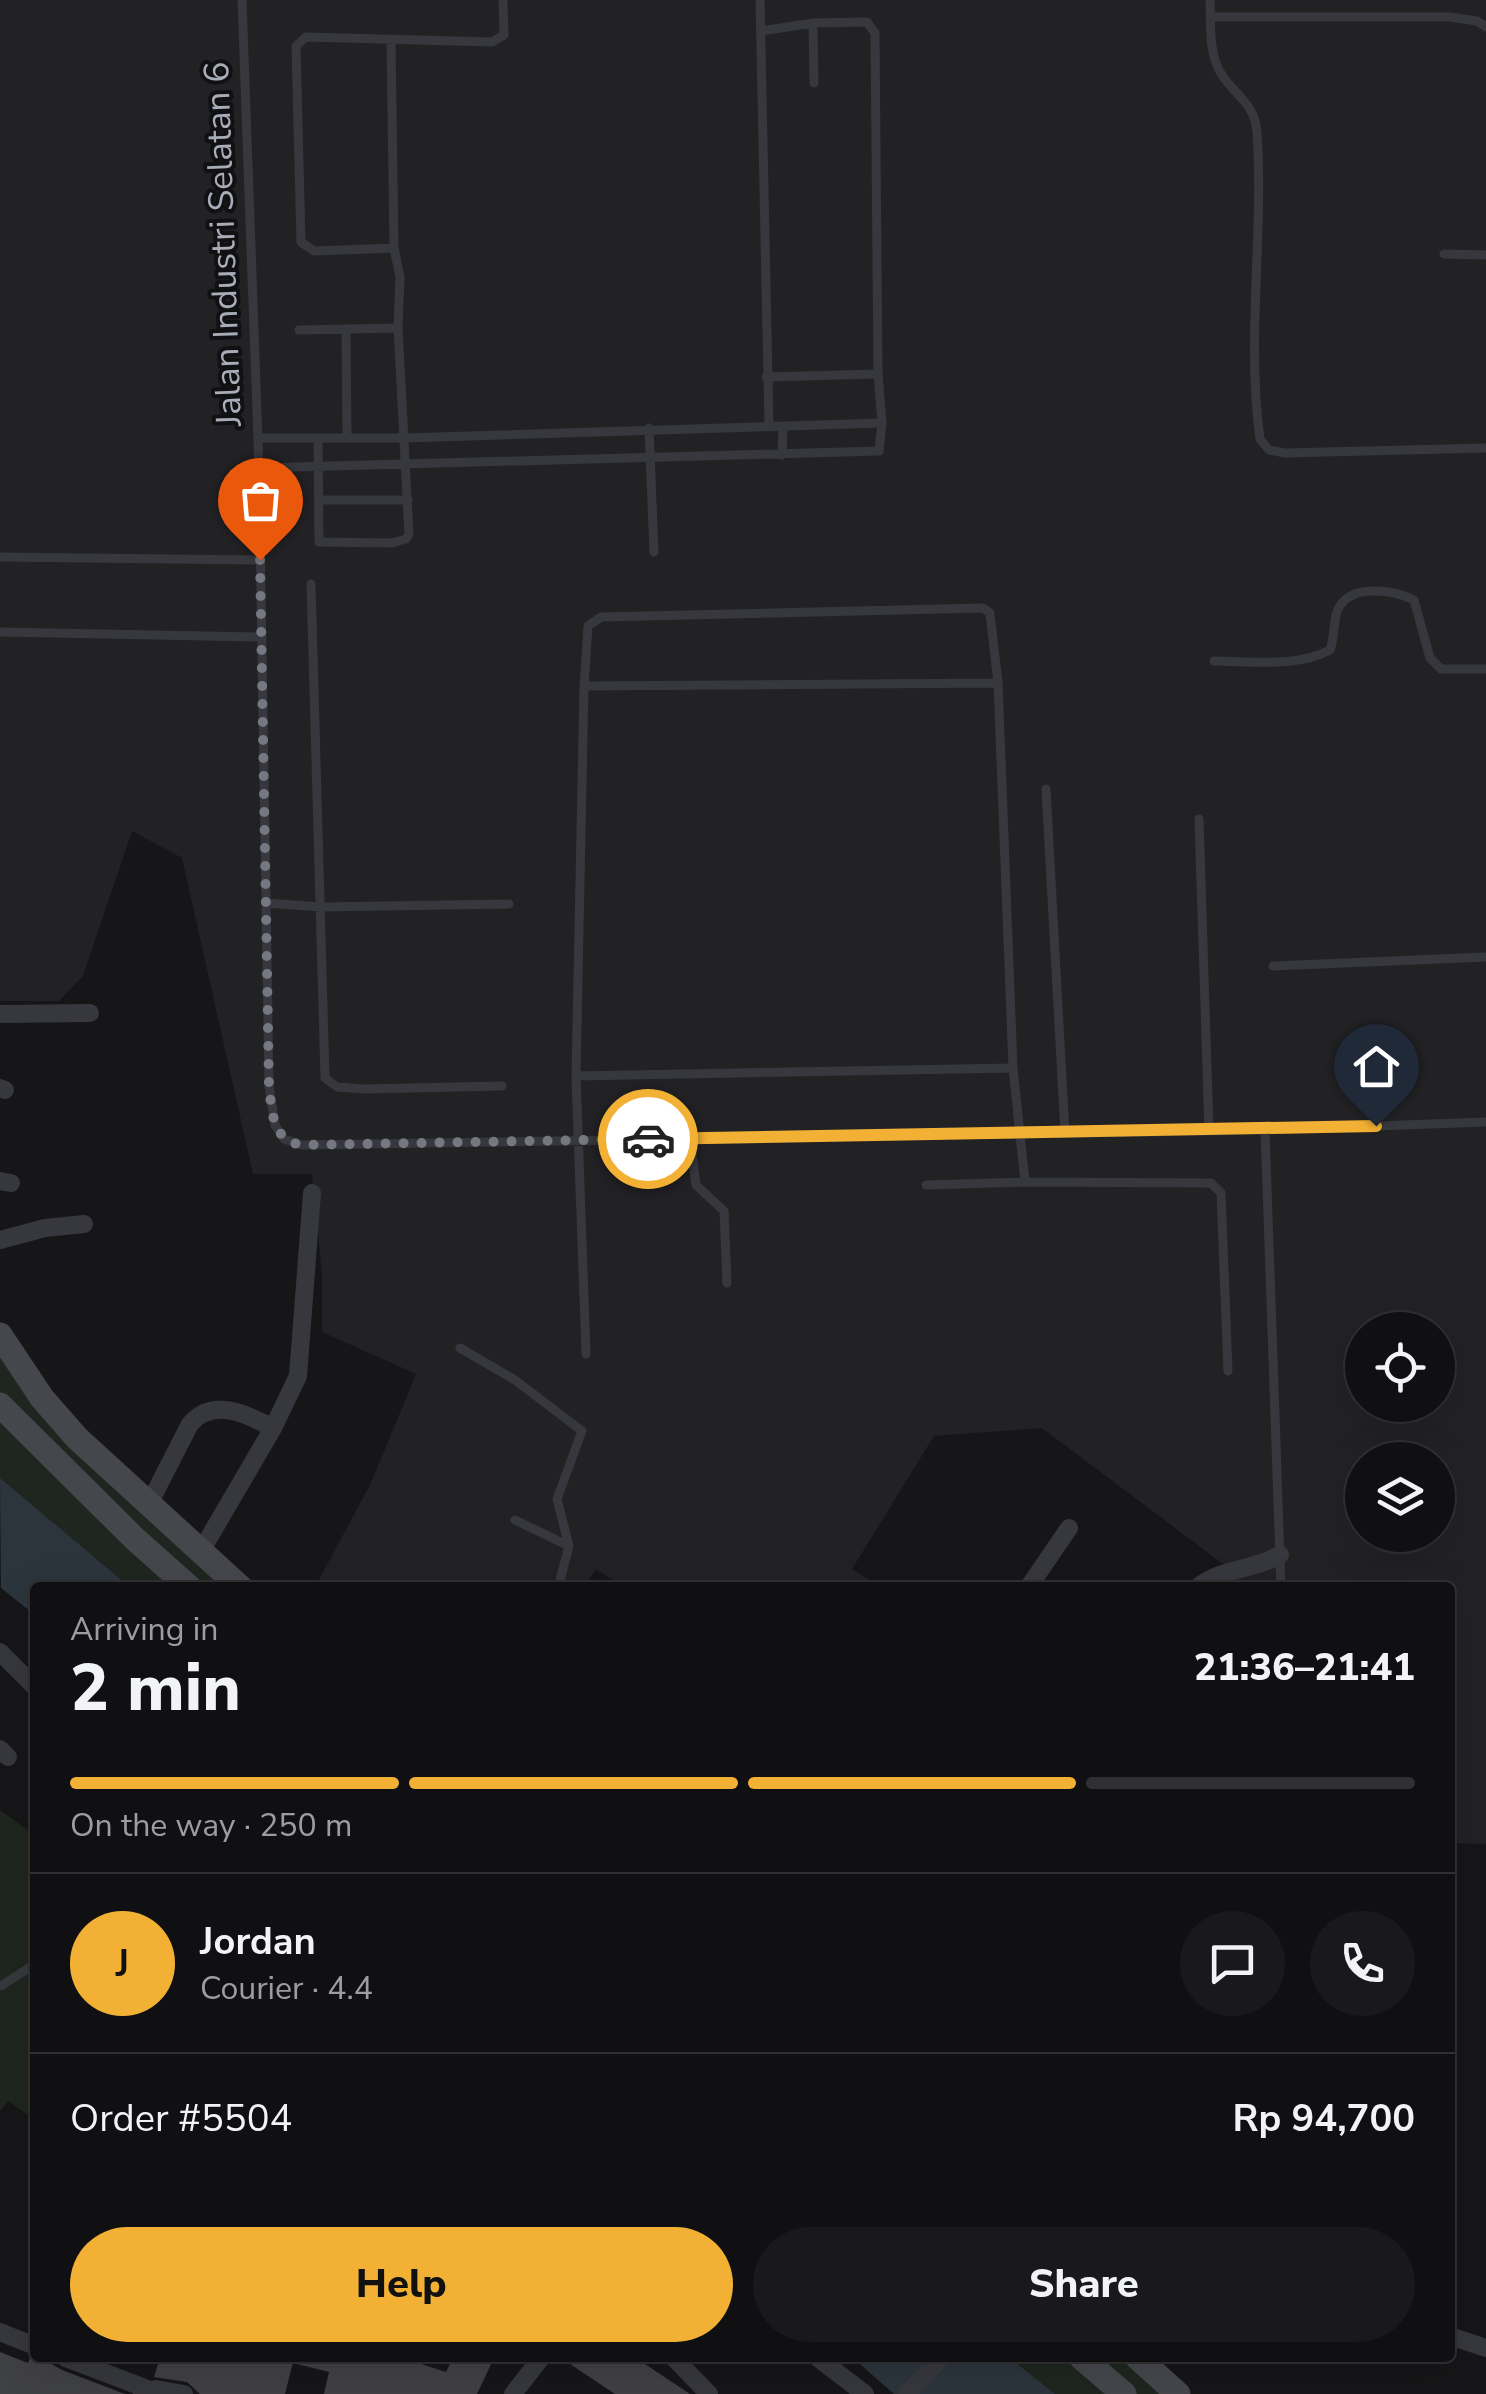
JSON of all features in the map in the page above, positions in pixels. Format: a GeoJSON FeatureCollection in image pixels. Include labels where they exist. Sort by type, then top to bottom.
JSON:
{"type":"FeatureCollection","features":[{"type":"Feature","properties":{"kind":"main road"},"geometry":{"type":"LineString","coordinates":[[0,1335],[42,1398],[77,1438],[234,1582]]}},
{"type":"Feature","properties":{"kind":"main road"},"geometry":{"type":"LineString","coordinates":[[0,1405],[183,1582]]}},
{"type":"Feature","properties":{"kind":"main road"},"geometry":{"type":"LineString","coordinates":[[1087,2362],[1124,2394]]}},
{"type":"Feature","properties":{"kind":"main road"},"geometry":{"type":"LineString","coordinates":[[1142,2362],[1178,2394]]}},
{"type":"Feature","properties":{"kind":"street"},"geometry":{"type":"LineString","coordinates":[[0,1014],[90,1013]]}},
{"type":"Feature","properties":{"kind":"street"},"geometry":{"type":"LineString","coordinates":[[200,1553],[273,1428],[298,1376],[312,1193]]}},
{"type":"Feature","properties":{"kind":"street"},"geometry":{"type":"LineString","coordinates":[[0,1240],[62,1225],[84,1224]]}},
{"type":"Feature","properties":{"kind":"street"},"geometry":{"type":"LineString","coordinates":[[148,1506],[190,1424],[200,1414],[217,1409],[234,1412],[273,1428]]}},
{"type":"Feature","properties":{"kind":"street"},"geometry":{"type":"LineString","coordinates":[[1032,1582],[1069,1528]]}},
{"type":"Feature","properties":{"kind":"street"},"geometry":{"type":"LineString","coordinates":[[1204,1582],[1262,1566],[1280,1555]]}},
{"type":"Feature","properties":{"kind":"street"},"geometry":{"type":"LineString","coordinates":[[0,1652],[30,1682]]}},
{"type":"Feature","properties":{"kind":"street"},"geometry":{"type":"LineString","coordinates":[[0,2332],[30,2344]]}},
{"type":"Feature","properties":{"kind":"street"},"geometry":{"type":"LineString","coordinates":[[1455,2338],[1486,2348]]}},
{"type":"Feature","properties":{"kind":"street"},"geometry":{"type":"LineString","coordinates":[[75,2362],[146,2392],[184,2394]]}},
{"type":"Feature","properties":{"kind":"street"},"geometry":{"type":"LineString","coordinates":[[512,2394],[538,2362]]}},
{"type":"Feature","properties":{"kind":"street"},"geometry":{"type":"LineString","coordinates":[[678,2362],[708,2394]]}},
{"type":"Feature","properties":{"kind":"street"},"geometry":{"type":"LineString","coordinates":[[823,2362],[865,2394]]}},
{"type":"Feature","properties":{"kind":"street"},"geometry":{"type":"LineString","coordinates":[[909,2392],[937,2362]]}},
{"type":"Feature","properties":{"kind":"lane","name":"Jalan Industri Selatan 6"},"geometry":{"type":"LineString","coordinates":[[242,0],[259,468],[269,1086],[275,1125],[284,1139],[302,1145],[1265,1130],[1486,1122]]}},
{"type":"Feature","properties":{"kind":"lane"},"geometry":{"type":"LineString","coordinates":[[394,248],[314,251],[301,242],[296,46],[306,36],[392,42],[500,40],[504,35],[503,0]]}},
{"type":"Feature","properties":{"kind":"lane"},"geometry":{"type":"LineString","coordinates":[[760,0],[769,426]]}},
{"type":"Feature","properties":{"kind":"lane"},"geometry":{"type":"LineString","coordinates":[[1210,0],[1213,54],[1222,76],[1242,94],[1257,128],[1260,439],[1269,450],[1285,453],[1486,448]]}},
{"type":"Feature","properties":{"kind":"lane"},"geometry":{"type":"LineString","coordinates":[[1211,17],[1450,17],[1486,26]]}},
{"type":"Feature","properties":{"kind":"lane"},"geometry":{"type":"LineString","coordinates":[[259,468],[879,451],[882,423],[878,374],[875,33],[868,22],[813,23],[761,31]]}},
{"type":"Feature","properties":{"kind":"lane"},"geometry":{"type":"LineString","coordinates":[[813,23],[814,83]]}},
{"type":"Feature","properties":{"kind":"lane"},"geometry":{"type":"LineString","coordinates":[[318,438],[321,544],[406,540],[408,500],[398,328],[400,277],[394,248],[392,42]]}},
{"type":"Feature","properties":{"kind":"lane"},"geometry":{"type":"LineString","coordinates":[[1444,254],[1486,255]]}},
{"type":"Feature","properties":{"kind":"lane"},"geometry":{"type":"LineString","coordinates":[[300,330],[398,328]]}},
{"type":"Feature","properties":{"kind":"lane"},"geometry":{"type":"LineString","coordinates":[[346,329],[347,438]]}},
{"type":"Feature","properties":{"kind":"lane"},"geometry":{"type":"LineString","coordinates":[[766,377],[878,374]]}},
{"type":"Feature","properties":{"kind":"lane"},"geometry":{"type":"LineString","coordinates":[[258,438],[404,438],[882,423]]}},
{"type":"Feature","properties":{"kind":"lane"},"geometry":{"type":"LineString","coordinates":[[782,455],[783,426]]}},
{"type":"Feature","properties":{"kind":"lane"},"geometry":{"type":"LineString","coordinates":[[649,428],[654,552]]}},
{"type":"Feature","properties":{"kind":"lane"},"geometry":{"type":"LineString","coordinates":[[319,500],[408,500]]}},
{"type":"Feature","properties":{"kind":"lane"},"geometry":{"type":"LineString","coordinates":[[0,556],[260,560]]}},
{"type":"Feature","properties":{"kind":"lane"},"geometry":{"type":"LineString","coordinates":[[312,584],[325,1078],[330,1084],[364,1089],[502,1086]]}},
{"type":"Feature","properties":{"kind":"lane"},"geometry":{"type":"LineString","coordinates":[[1214,661],[1288,661],[1320,655],[1330,650],[1336,634],[1336,611],[1346,600],[1358,594],[1391,591],[1414,600],[1430,658],[1441,669],[1486,669]]}},
{"type":"Feature","properties":{"kind":"lane"},"geometry":{"type":"LineString","coordinates":[[586,1354],[576,1076],[584,686],[588,626],[601,617],[982,608],[990,613],[998,683],[1013,1068],[1024,1182]]}},
{"type":"Feature","properties":{"kind":"lane"},"geometry":{"type":"LineString","coordinates":[[0,632],[262,638]]}},
{"type":"Feature","properties":{"kind":"lane"},"geometry":{"type":"LineString","coordinates":[[584,686],[998,683]]}},
{"type":"Feature","properties":{"kind":"lane"},"geometry":{"type":"LineString","coordinates":[[1046,788],[1065,1133]]}},
{"type":"Feature","properties":{"kind":"lane"},"geometry":{"type":"LineString","coordinates":[[1199,819],[1209,1131]]}},
{"type":"Feature","properties":{"kind":"lane"},"geometry":{"type":"LineString","coordinates":[[266,903],[510,904]]}},
{"type":"Feature","properties":{"kind":"lane"},"geometry":{"type":"LineString","coordinates":[[1273,966],[1486,957]]}},
{"type":"Feature","properties":{"kind":"lane"},"geometry":{"type":"LineString","coordinates":[[576,1076],[1013,1068]]}},
{"type":"Feature","properties":{"kind":"lane"},"geometry":{"type":"LineString","coordinates":[[1265,1130],[1281,1582]]}},
{"type":"Feature","properties":{"kind":"lane"},"geometry":{"type":"LineString","coordinates":[[690,1139],[696,1185],[719,1205],[726,1220],[727,1284]]}},
{"type":"Feature","properties":{"kind":"lane"},"geometry":{"type":"LineString","coordinates":[[926,1185],[1211,1182],[1221,1194],[1228,1371]]}},
{"type":"Feature","properties":{"kind":"lane"},"geometry":{"type":"LineString","coordinates":[[460,1348],[515,1380],[582,1431],[557,1502],[569,1546],[560,1582]]}},
{"type":"Feature","properties":{"kind":"lane"},"geometry":{"type":"LineString","coordinates":[[515,1520],[569,1546]]}},
{"type":"Feature","properties":{"kind":"lane"},"geometry":{"type":"LineString","coordinates":[[2,1986],[30,1967]]}},
{"type":"Feature","properties":{"kind":"shaded area"},"geometry":{"type":"Polygon","coordinates":[[[0,0],[1486,0],[1486,1844],[1455,1843],[1455,1582],[1209,1582],[1223,1564],[1042,1428],[934,1436],[852,1569],[873,1582],[617,1582],[596,1570],[587,1582],[318,1582],[371,1483],[416,1374],[322,1332],[322,1273],[312,1174],[253,1174],[182,858],[132,831],[83,976],[59,1001],[0,1001],[0,0]]]}},
{"type":"Feature","properties":{"kind":"shaded area"},"geometry":{"type":"Polygon","coordinates":[[[0,1335],[21,1368],[236,1582],[124,1582],[0,1478],[0,1335]]]}},
{"type":"Feature","properties":{"kind":"shaded area"},"geometry":{"type":"Polygon","coordinates":[[[0,1478],[124,1582],[30,1582],[30,1611],[1,1588],[0,1478]]]}},
{"type":"Feature","properties":{"kind":"shaded area"},"geometry":{"type":"Polygon","coordinates":[[[0,1810],[30,1831],[30,2116],[8,2101],[0,2111],[0,1810]]]}},
{"type":"Feature","properties":{"kind":"shaded area"},"geometry":{"type":"Polygon","coordinates":[[[858,2362],[1015,2362],[1055,2394],[894,2394],[858,2362]]]}},
{"type":"Feature","properties":{"kind":"shaded area"},"geometry":{"type":"Polygon","coordinates":[[[1015,2362],[1142,2362],[1178,2394],[1055,2394],[1015,2362]]]}},
{"type":"Feature","properties":{"kind":"building"},"geometry":{"type":"Polygon","coordinates":[[[0,2352],[28,2363],[30,2358],[30,2362],[48,2362],[125,2394],[0,2394],[0,2352]]]}},
{"type":"Feature","properties":{"kind":"building"},"geometry":{"type":"Polygon","coordinates":[[[159,2362],[293,2362],[285,2394],[200,2394],[187,2382],[154,2377],[159,2362]]]}},
{"type":"Feature","properties":{"kind":"building"},"geometry":{"type":"Polygon","coordinates":[[[415,2362],[446,2372],[451,2362],[492,2362],[477,2394],[324,2394],[329,2372],[293,2363],[415,2362]]]}},
{"type":"Feature","properties":{"kind":"building"},"geometry":{"type":"Polygon","coordinates":[[[567,2362],[647,2362],[690,2394],[615,2394],[567,2362]]]}},
{"type":"Feature","properties":{"kind":"way so far"},"geometry":{"type":"LineString","coordinates":[[260,560],[269,1086],[272,1114],[281,1136],[292,1144],[302,1145],[648,1139]]}},
{"type":"Feature","properties":{"kind":"route"},"geometry":{"type":"LineString","coordinates":[[648,1139],[1376,1126]]}}]}
